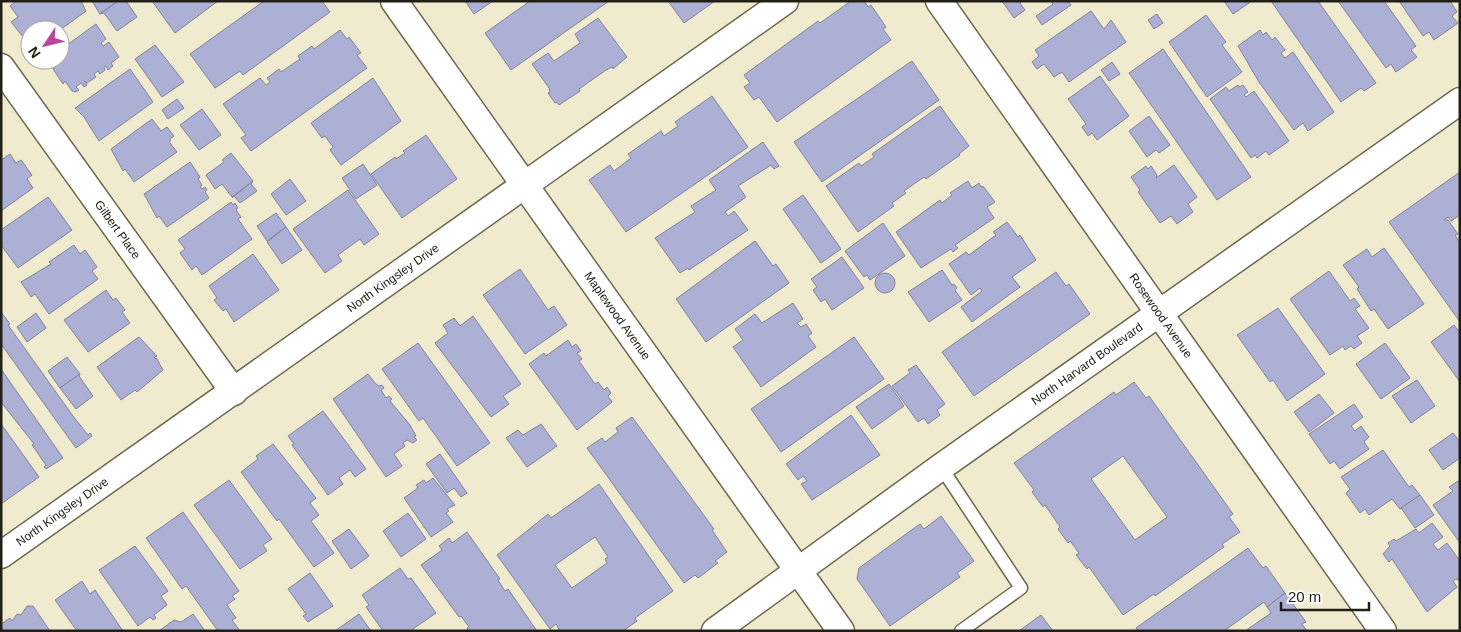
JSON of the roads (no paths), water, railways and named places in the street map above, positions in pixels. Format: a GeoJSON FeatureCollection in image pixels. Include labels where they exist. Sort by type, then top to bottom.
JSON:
{"type":"FeatureCollection","features":[{"type":"Feature","properties":{"kind":"street","name":"Maplewood Avenue"},"geometry":{"type":"LineString","coordinates":[[394,1],[841,631]]}},
{"type":"Feature","properties":{"kind":"street","name":"North Kingsley Drive"},"geometry":{"type":"LineString","coordinates":[[1,556],[785,1]]}},
{"type":"Feature","properties":{"kind":"street","name":"Rosewood Avenue"},"geometry":{"type":"LineString","coordinates":[[939,1],[1383,631]]}},
{"type":"Feature","properties":{"kind":"street","name":"Gilbert Place"},"geometry":{"type":"LineString","coordinates":[[1,67],[234,392]]}},
{"type":"Feature","properties":{"kind":"street","name":"North Harvard Boulevard"},"geometry":{"type":"LineString","coordinates":[[715,631],[941,467],[1460,101]]}},
{"type":"Feature","properties":{"kind":"lane"},"geometry":{"type":"LineString","coordinates":[[941,467],[1021,588],[961,631]]}}]}
